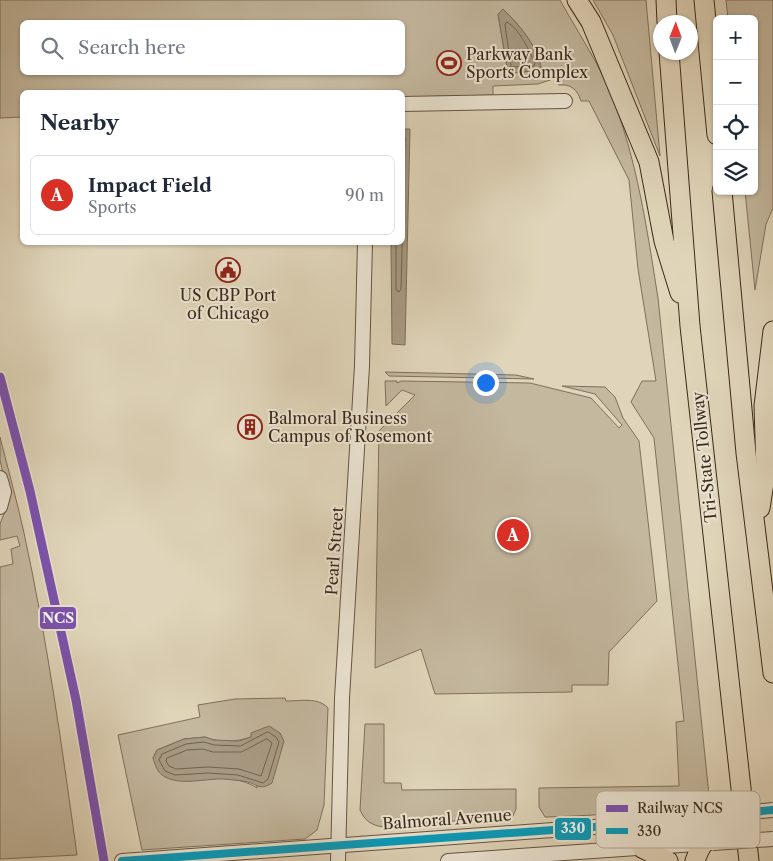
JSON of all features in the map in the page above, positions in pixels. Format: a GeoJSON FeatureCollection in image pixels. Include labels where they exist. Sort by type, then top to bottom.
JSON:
{"type":"FeatureCollection","features":[{"type":"Feature","properties":{"kind":"highway"},"geometry":{"type":"LineString","coordinates":[[577,0],[591,22],[649,162],[664,241],[690,326]]}},
{"type":"Feature","properties":{"kind":"highway"},"geometry":{"type":"LineString","coordinates":[[666,0],[667,15]]}},
{"type":"Feature","properties":{"kind":"highway"},"geometry":{"type":"LineString","coordinates":[[704,0],[714,105]]}},
{"type":"Feature","properties":{"kind":"highway","name":"Tri-State Tollway"},"geometry":{"type":"LineString","coordinates":[[671,60],[690,326],[741,791]]}},
{"type":"Feature","properties":{"kind":"highway"},"geometry":{"type":"LineString","coordinates":[[722,195],[746,453],[757,527],[773,673]]}},
{"type":"Feature","properties":{"kind":"highway"},"geometry":{"type":"LineString","coordinates":[[757,527],[766,470],[764,406],[773,331]]}},
{"type":"Feature","properties":{"kind":"highway"},"geometry":{"type":"LineString","coordinates":[[642,848],[668,861]]}},
{"type":"Feature","properties":{"kind":"highway"},"geometry":{"type":"LineString","coordinates":[[696,861],[702,848]]}},
{"type":"Feature","properties":{"kind":"highway","name":"Tri-State Tollway"},"geometry":{"type":"LineString","coordinates":[[748,848],[749,861]]}},
{"type":"Feature","properties":{"kind":"street"},"geometry":{"type":"LineString","coordinates":[[405,104],[565,101]]}},
{"type":"Feature","properties":{"kind":"street","name":"Pearl Street"},"geometry":{"type":"LineString","coordinates":[[338,861],[342,698],[362,366],[365,245]]}},
{"type":"Feature","properties":{"kind":"street"},"geometry":{"type":"LineString","coordinates":[[0,478],[4,492],[0,507]]}},
{"type":"Feature","properties":{"kind":"street"},"geometry":{"type":"LineString","coordinates":[[760,811],[773,810]]}},
{"type":"Feature","properties":{"kind":"street","name":"Balmoral Avenue"},"geometry":{"type":"LineString","coordinates":[[122,861],[596,827]]}},
{"type":"Feature","properties":{"kind":"street","name":"Balmoral Avenue"},"geometry":{"type":"LineString","coordinates":[[760,838],[773,839]]}},
{"type":"Feature","properties":{"kind":"street","name":"Balmoral Avenue"},"geometry":{"type":"LineString","coordinates":[[448,861],[642,848]]}},
{"type":"Feature","properties":{"kind":"shaded area"},"geometry":{"type":"Polygon","coordinates":[[[0,0],[560,0],[594,58],[611,94],[628,144],[645,220],[658,298],[709,791],[596,791],[596,815],[545,817],[539,807],[539,788],[679,786],[676,722],[684,721],[654,438],[631,402],[642,381],[656,381],[638,269],[629,180],[589,101],[581,101],[578,93],[573,88],[567,85],[559,85],[556,78],[538,84],[493,86],[493,95],[405,97],[405,90],[20,90],[20,117],[0,118],[0,0]],[[503,9],[498,14],[508,73],[535,71],[541,68],[536,52],[515,21],[503,9]]]}},
{"type":"Feature","properties":{"kind":"shaded area"},"geometry":{"type":"Polygon","coordinates":[[[593,0],[646,0],[660,156],[613,35],[593,0]]]}},
{"type":"Feature","properties":{"kind":"shaded area"},"geometry":{"type":"Polygon","coordinates":[[[726,0],[773,0],[773,208],[766,224],[755,290],[745,195],[758,195],[758,15],[728,15],[726,0]]]}},
{"type":"Feature","properties":{"kind":"shaded area"},"geometry":{"type":"Polygon","coordinates":[[[385,372],[516,375],[534,379],[389,376],[385,372]]]}},
{"type":"Feature","properties":{"kind":"shaded area"},"geometry":{"type":"Polygon","coordinates":[[[385,381],[397,381],[397,383],[401,381],[530,383],[591,398],[619,428],[622,425],[595,394],[562,386],[605,387],[615,397],[623,418],[639,441],[657,601],[609,652],[608,685],[572,685],[572,692],[435,694],[421,649],[375,668],[379,431],[415,395],[402,390],[386,406],[385,381]]]}},
{"type":"Feature","properties":{"kind":"shaded area"},"geometry":{"type":"Polygon","coordinates":[[[0,437],[21,521],[40,613],[77,855],[0,859],[0,567],[13,564],[11,549],[20,546],[17,536],[0,540],[0,524],[7,506],[5,482],[0,460],[0,437]]]}},
{"type":"Feature","properties":{"kind":"shaded area"},"geometry":{"type":"Polygon","coordinates":[[[285,698],[286,701],[303,700],[319,702],[328,708],[324,805],[317,830],[305,839],[142,850],[118,735],[200,717],[198,705],[235,699],[285,698]],[[205,737],[184,739],[157,750],[153,758],[189,781],[215,778],[232,779],[257,788],[251,737],[228,741],[205,737]]]}},
{"type":"Feature","properties":{"kind":"shaded area"},"geometry":{"type":"Polygon","coordinates":[[[365,724],[384,724],[384,783],[401,783],[402,790],[516,789],[516,809],[513,816],[383,827],[369,822],[360,810],[365,724]]]}},
{"type":"Feature","properties":{"kind":"water"},"geometry":{"type":"Polygon","coordinates":[[[503,9],[521,28],[532,44],[541,68],[535,71],[508,73],[498,14],[503,9]]]}},
{"type":"Feature","properties":{"kind":"water"},"geometry":{"type":"Polygon","coordinates":[[[405,129],[410,129],[405,345],[392,344],[391,245],[405,245],[405,129]]]}},
{"type":"Feature","properties":{"kind":"water"},"geometry":{"type":"Polygon","coordinates":[[[269,726],[280,733],[284,741],[272,783],[265,786],[260,787],[245,781],[224,779],[176,781],[162,775],[156,768],[153,758],[157,750],[184,739],[205,737],[214,740],[239,741],[251,737],[251,733],[269,726]]]}},
{"type":"Feature","properties":{"kind":"rail line","name":"NCS"},"geometry":{"type":"LineString","coordinates":[[0,377],[30,491],[76,700],[104,861]]}},
{"type":"Feature","properties":{"kind":"transit line","name":"330"},"geometry":{"type":"LineString","coordinates":[[760,811],[773,810]]}},
{"type":"Feature","properties":{"kind":"transit line","name":"330"},"geometry":{"type":"LineString","coordinates":[[122,861],[596,827]]}},
{"type":"Feature","properties":{"kind":"place","name":"Parkway Bank Sports Complex"},"geometry":{"type":"Point","coordinates":[449,63]}},
{"type":"Feature","properties":{"kind":"place","name":"US CBP Port of Chicago"},"geometry":{"type":"Point","coordinates":[228,270]}},
{"type":"Feature","properties":{"kind":"place","name":"Balmoral Business Campus of Rosemont"},"geometry":{"type":"Point","coordinates":[250,427]}},
{"type":"Feature","properties":{"kind":"place","name":"Impact Field"},"geometry":{"type":"Point","coordinates":[513,535]}}]}
